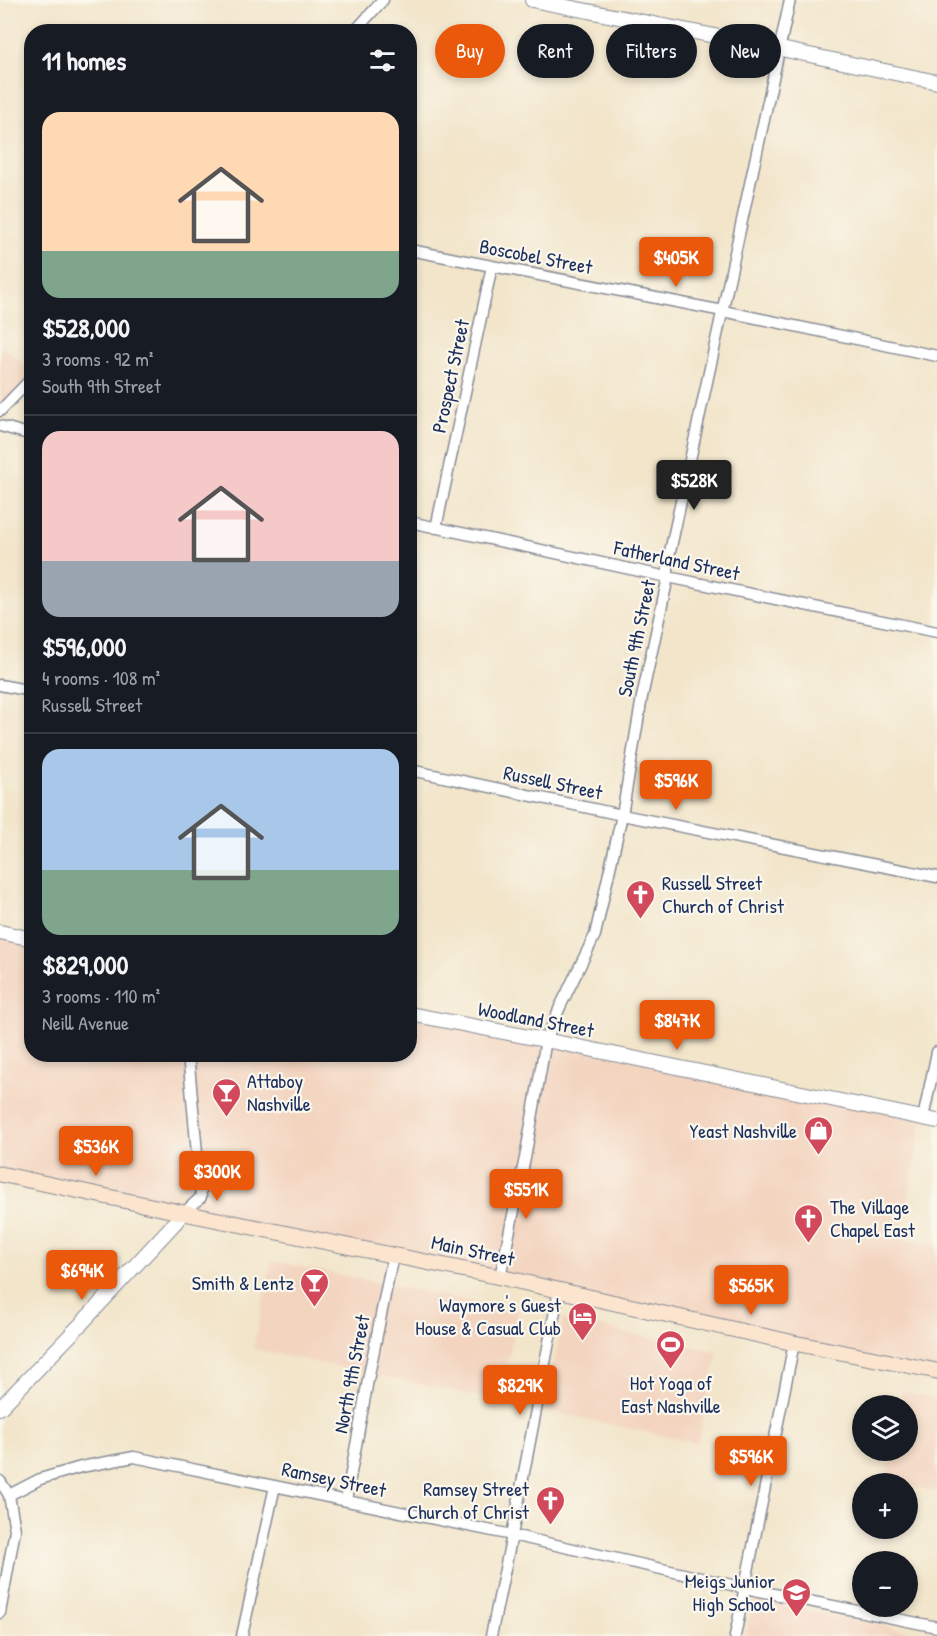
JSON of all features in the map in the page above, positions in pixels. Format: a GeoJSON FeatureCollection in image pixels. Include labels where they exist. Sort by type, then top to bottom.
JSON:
{"type":"FeatureCollection","features":[{"type":"Feature","properties":{"kind":"main road","name":"Main Street"},"geometry":{"type":"LineString","coordinates":[[0,1174],[500,1276],[794,1343],[937,1371]]}},
{"type":"Feature","properties":{"kind":"street"},"geometry":{"type":"LineString","coordinates":[[361,24],[383,0]]}},
{"type":"Feature","properties":{"kind":"street"},"geometry":{"type":"LineString","coordinates":[[532,0],[709,35]]}},
{"type":"Feature","properties":{"kind":"street","name":"South 9th Street"},"geometry":{"type":"LineString","coordinates":[[781,49],[790,0]]}},
{"type":"Feature","properties":{"kind":"street"},"geometry":{"type":"LineString","coordinates":[[781,49],[937,82]]}},
{"type":"Feature","properties":{"kind":"street","name":"South 9th Street"},"geometry":{"type":"LineString","coordinates":[[500,1276],[522,1173],[546,1040],[595,935],[622,815],[642,697],[668,577],[668,561],[775,78]]}},
{"type":"Feature","properties":{"kind":"street","name":"Boscobel Street"},"geometry":{"type":"LineString","coordinates":[[417,251],[723,311],[937,356]]}},
{"type":"Feature","properties":{"kind":"street","name":"Prospect Street"},"geometry":{"type":"LineString","coordinates":[[436,528],[492,266]]}},
{"type":"Feature","properties":{"kind":"street"},"geometry":{"type":"LineString","coordinates":[[0,411],[24,386]]}},
{"type":"Feature","properties":{"kind":"street"},"geometry":{"type":"LineString","coordinates":[[0,426],[24,433]]}},
{"type":"Feature","properties":{"kind":"street","name":"Fatherland Street"},"geometry":{"type":"LineString","coordinates":[[417,524],[937,632]]}},
{"type":"Feature","properties":{"kind":"street"},"geometry":{"type":"LineString","coordinates":[[0,685],[24,690]]}},
{"type":"Feature","properties":{"kind":"street","name":"Russell Street"},"geometry":{"type":"LineString","coordinates":[[417,771],[622,815],[937,877]]}},
{"type":"Feature","properties":{"kind":"street"},"geometry":{"type":"LineString","coordinates":[[0,932],[24,937]]}},
{"type":"Feature","properties":{"kind":"street","name":"Woodland Street"},"geometry":{"type":"LineString","coordinates":[[417,1015],[937,1121]]}},
{"type":"Feature","properties":{"kind":"street"},"geometry":{"type":"LineString","coordinates":[[923,1118],[937,1052]]}},
{"type":"Feature","properties":{"kind":"street"},"geometry":{"type":"LineString","coordinates":[[0,1408],[201,1197],[189,1062]]}},
{"type":"Feature","properties":{"kind":"street","name":"North 9th Street"},"geometry":{"type":"LineString","coordinates":[[346,1500],[393,1255]]}},
{"type":"Feature","properties":{"kind":"street"},"geometry":{"type":"LineString","coordinates":[[491,1636],[559,1290]]}},
{"type":"Feature","properties":{"kind":"street"},"geometry":{"type":"LineString","coordinates":[[735,1636],[794,1343]]}},
{"type":"Feature","properties":{"kind":"street","name":"Ramsey Street"},"geometry":{"type":"LineString","coordinates":[[9,1494],[40,1479],[134,1457],[512,1535],[745,1588],[937,1627]]}},
{"type":"Feature","properties":{"kind":"street"},"geometry":{"type":"LineString","coordinates":[[0,1481],[9,1494],[15,1530],[0,1613]]}},
{"type":"Feature","properties":{"kind":"street"},"geometry":{"type":"LineString","coordinates":[[242,1636],[275,1486]]}},
{"type":"Feature","properties":{"kind":"shaded area"},"geometry":{"type":"Polygon","coordinates":[[[0,345],[24,365],[24,385],[0,411],[0,345]]]}},
{"type":"Feature","properties":{"kind":"shaded area"},"geometry":{"type":"Polygon","coordinates":[[[0,932],[24,937],[24,1062],[417,1062],[417,1015],[923,1118],[901,1239],[937,1246],[937,1371],[0,1174],[0,932]]]}},
{"type":"Feature","properties":{"kind":"shaded area"},"geometry":{"type":"Polygon","coordinates":[[[272,1261],[518,1311],[500,1401],[253,1349],[272,1261]]]}},
{"type":"Feature","properties":{"kind":"shaded area"},"geometry":{"type":"Polygon","coordinates":[[[563,1319],[718,1352],[697,1443],[544,1410],[563,1319]]]}},
{"type":"Feature","properties":{"kind":"shaded area"},"geometry":{"type":"Polygon","coordinates":[[[902,1391],[937,1398],[937,1492],[918,1488],[918,1473],[888,1473],[890,1461],[918,1461],[918,1395],[901,1395],[902,1391]]]}},
{"type":"Feature","properties":{"kind":"shaded area","name":"Meigs Junior High School"},"geometry":{"type":"Polygon","coordinates":[[[753,1599],[931,1636],[746,1636],[753,1599]]]}},
{"type":"Feature","properties":{"kind":"place","name":"Russell Street Church of Christ"},"geometry":{"type":"Point","coordinates":[641,920]}},
{"type":"Feature","properties":{"kind":"place","name":"Attaboy Nashville"},"geometry":{"type":"Point","coordinates":[226,1118]}},
{"type":"Feature","properties":{"kind":"place","name":"Yeast Nashville"},"geometry":{"type":"Point","coordinates":[818,1156]}},
{"type":"Feature","properties":{"kind":"place","name":"The Village Chapel East"},"geometry":{"type":"Point","coordinates":[809,1244]}},
{"type":"Feature","properties":{"kind":"place","name":"Smith & Lentz"},"geometry":{"type":"Point","coordinates":[315,1308]}},
{"type":"Feature","properties":{"kind":"place","name":"Waymore's Guest House & Casual Club"},"geometry":{"type":"Point","coordinates":[582,1342]}},
{"type":"Feature","properties":{"kind":"place","name":"Hot Yoga of East Nashville"},"geometry":{"type":"Point","coordinates":[671,1370]}},
{"type":"Feature","properties":{"kind":"place","name":"Ramsey Street Church of Christ"},"geometry":{"type":"Point","coordinates":[550,1526]}},
{"type":"Feature","properties":{"kind":"place","name":"Meigs Junior High School"},"geometry":{"type":"Point","coordinates":[796,1618]}}]}
